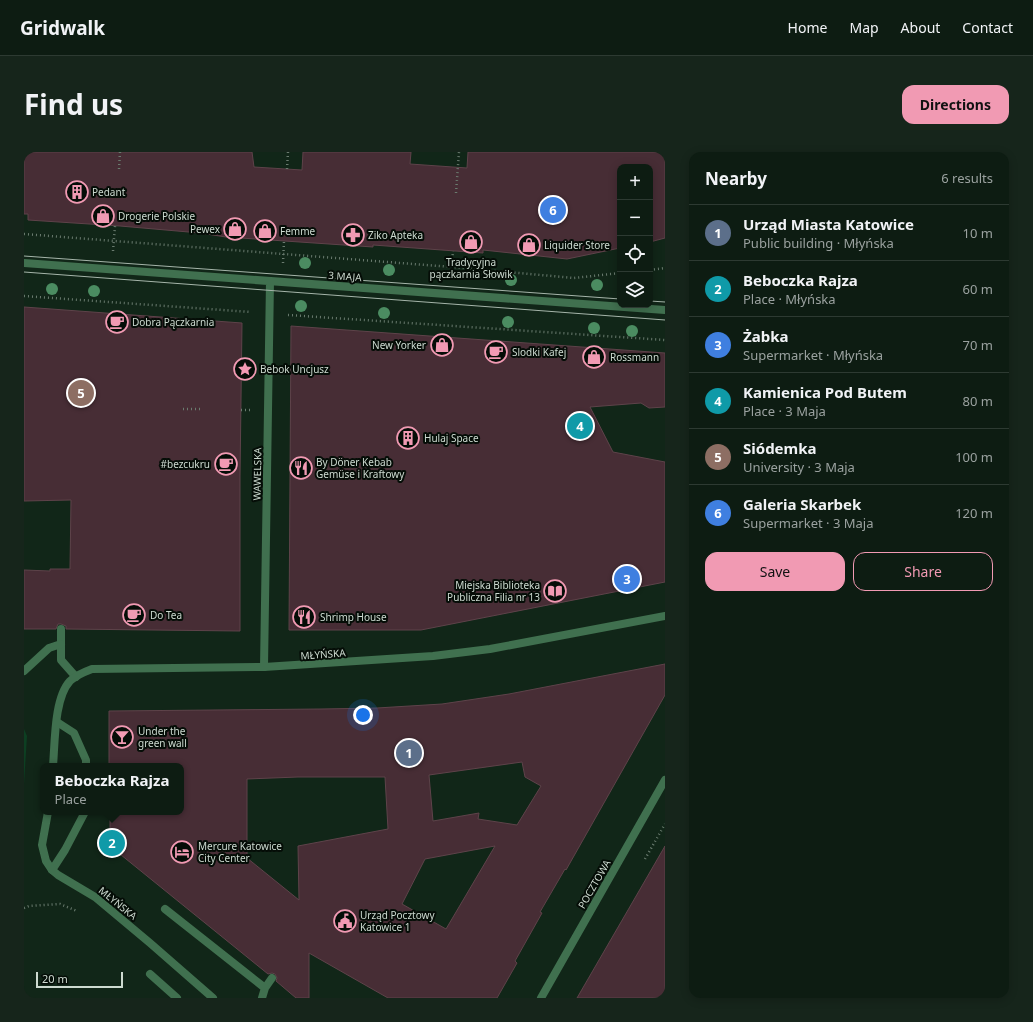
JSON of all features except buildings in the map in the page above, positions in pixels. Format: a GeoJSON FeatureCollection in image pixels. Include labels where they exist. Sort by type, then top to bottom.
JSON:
{"type":"FeatureCollection","features":[{"type":"Feature","properties":{"kind":"street","name":"3 MAJA"},"geometry":{"type":"LineString","coordinates":[[24,263],[665,310]]}},
{"type":"Feature","properties":{"kind":"street","name":"WAWELSKA"},"geometry":{"type":"LineString","coordinates":[[264,667],[270,280]]}},
{"type":"Feature","properties":{"kind":"street","name":"MŁYŃSKA"},"geometry":{"type":"LineString","coordinates":[[53,763],[58,706],[62,693],[69,681],[92,669],[264,667],[403,659],[471,652],[665,616]]}},
{"type":"Feature","properties":{"kind":"street"},"geometry":{"type":"LineString","coordinates":[[61,629],[61,660],[76,676]]}},
{"type":"Feature","properties":{"kind":"street"},"geometry":{"type":"LineString","coordinates":[[24,671],[48,648],[61,644]]}},
{"type":"Feature","properties":{"kind":"street"},"geometry":{"type":"LineString","coordinates":[[57,722],[74,733],[86,763]]}},
{"type":"Feature","properties":{"kind":"street","name":"POCZTOWA"},"geometry":{"type":"LineString","coordinates":[[540,998],[665,780]]}},
{"type":"Feature","properties":{"kind":"street","name":"MŁYŃSKA"},"geometry":{"type":"LineString","coordinates":[[47,815],[42,845],[46,861],[52,870],[58,876],[95,897],[213,998]]}},
{"type":"Feature","properties":{"kind":"street"},"geometry":{"type":"LineString","coordinates":[[52,870],[83,815]]}},
{"type":"Feature","properties":{"kind":"street"},"geometry":{"type":"LineString","coordinates":[[165,909],[265,988]]}},
{"type":"Feature","properties":{"kind":"street"},"geometry":{"type":"LineString","coordinates":[[150,974],[177,998]]}},
{"type":"Feature","properties":{"kind":"street"},"geometry":{"type":"LineString","coordinates":[[262,998],[265,988],[272,978]]}},
{"type":"Feature","properties":{"kind":"path"},"geometry":{"type":"LineString","coordinates":[[118,169],[120,152]]}},
{"type":"Feature","properties":{"kind":"path"},"geometry":{"type":"LineString","coordinates":[[287,169],[288,152]]}},
{"type":"Feature","properties":{"kind":"path"},"geometry":{"type":"LineString","coordinates":[[456,193],[459,152]]}},
{"type":"Feature","properties":{"kind":"path"},"geometry":{"type":"LineString","coordinates":[[112,269],[115,226]]}},
{"type":"Feature","properties":{"kind":"path"},"geometry":{"type":"LineString","coordinates":[[24,234],[452,267],[574,278],[617,273]]}},
{"type":"Feature","properties":{"kind":"path"},"geometry":{"type":"LineString","coordinates":[[450,294],[453,251]]}},
{"type":"Feature","properties":{"kind":"path"},"geometry":{"type":"LineString","coordinates":[[653,270],[665,268]]}},
{"type":"Feature","properties":{"kind":"path"},"geometry":{"type":"LineString","coordinates":[[24,296],[665,340]]}},
{"type":"Feature","properties":{"kind":"path"},"geometry":{"type":"LineString","coordinates":[[183,409],[201,409]]}},
{"type":"Feature","properties":{"kind":"path"},"geometry":{"type":"LineString","coordinates":[[24,908],[29,906],[60,904],[78,911]]}},
{"type":"Feature","properties":{"kind":"green space"},"geometry":{"type":"Polygon","coordinates":[[[24,729],[27,736],[24,784],[24,729]]]}},
{"type":"Feature","properties":{"kind":"tram line"},"geometry":{"type":"LineString","coordinates":[[24,256],[617,299]]}},
{"type":"Feature","properties":{"kind":"tram line"},"geometry":{"type":"LineString","coordinates":[[24,272],[665,320]]}},
{"type":"Feature","properties":{"kind":"tram line"},"geometry":{"type":"LineString","coordinates":[[653,301],[665,302]]}},
{"type":"Feature","properties":{"kind":"place","name":"Pedant"},"geometry":{"type":"Point","coordinates":[77,192]}},
{"type":"Feature","properties":{"kind":"place","name":"Galeria Skarbek"},"geometry":{"type":"Point","coordinates":[553,210]}},
{"type":"Feature","properties":{"kind":"place","name":"Drogerie Polskie"},"geometry":{"type":"Point","coordinates":[103,216]}},
{"type":"Feature","properties":{"kind":"place","name":"Pewex"},"geometry":{"type":"Point","coordinates":[235,229]}},
{"type":"Feature","properties":{"kind":"place","name":"Femme"},"geometry":{"type":"Point","coordinates":[265,231]}},
{"type":"Feature","properties":{"kind":"place","name":"Ziko Apteka"},"geometry":{"type":"Point","coordinates":[353,235]}},
{"type":"Feature","properties":{"kind":"place","name":"Tradycyjna pączkarnia Słowik"},"geometry":{"type":"Point","coordinates":[471,242]}},
{"type":"Feature","properties":{"kind":"place","name":"Liquider Store"},"geometry":{"type":"Point","coordinates":[529,245]}},
{"type":"Feature","properties":{"kind":"place","name":"Dobra Pączkarnia"},"geometry":{"type":"Point","coordinates":[117,322]}},
{"type":"Feature","properties":{"kind":"place","name":"New Yorker"},"geometry":{"type":"Point","coordinates":[442,345]}},
{"type":"Feature","properties":{"kind":"place","name":"Slodki Kafej"},"geometry":{"type":"Point","coordinates":[496,352]}},
{"type":"Feature","properties":{"kind":"place","name":"Rossmann"},"geometry":{"type":"Point","coordinates":[594,357]}},
{"type":"Feature","properties":{"kind":"place","name":"Bebok Uncjusz"},"geometry":{"type":"Point","coordinates":[245,369]}},
{"type":"Feature","properties":{"kind":"place","name":"Siódemka"},"geometry":{"type":"Point","coordinates":[81,393]}},
{"type":"Feature","properties":{"kind":"place","name":"Kamienica Pod Butem"},"geometry":{"type":"Point","coordinates":[580,426]}},
{"type":"Feature","properties":{"kind":"place","name":"Hulaj Space"},"geometry":{"type":"Point","coordinates":[408,438]}},
{"type":"Feature","properties":{"kind":"place","name":"#bezcukru"},"geometry":{"type":"Point","coordinates":[226,464]}},
{"type":"Feature","properties":{"kind":"place","name":"By Döner Kebab Gemüse i Kraftowy"},"geometry":{"type":"Point","coordinates":[301,468]}},
{"type":"Feature","properties":{"kind":"place","name":"Żabka"},"geometry":{"type":"Point","coordinates":[627,579]}},
{"type":"Feature","properties":{"kind":"place","name":"Miejska Biblioteka Publiczna Filia nr 13"},"geometry":{"type":"Point","coordinates":[555,591]}},
{"type":"Feature","properties":{"kind":"place","name":"Do Tea"},"geometry":{"type":"Point","coordinates":[134,615]}},
{"type":"Feature","properties":{"kind":"place","name":"Shrimp House"},"geometry":{"type":"Point","coordinates":[304,617]}},
{"type":"Feature","properties":{"kind":"place","name":"Under the green wall"},"geometry":{"type":"Point","coordinates":[122,737]}},
{"type":"Feature","properties":{"kind":"place","name":"Urząd Miasta Katowice"},"geometry":{"type":"Point","coordinates":[409,753]}},
{"type":"Feature","properties":{"kind":"place","name":"Beboczka Rajza"},"geometry":{"type":"Point","coordinates":[112,843]}},
{"type":"Feature","properties":{"kind":"place","name":"Mercure Katowice City Center"},"geometry":{"type":"Point","coordinates":[182,852]}},
{"type":"Feature","properties":{"kind":"place","name":"Urząd Pocztowy Katowice 1"},"geometry":{"type":"Point","coordinates":[345,921]}}]}
